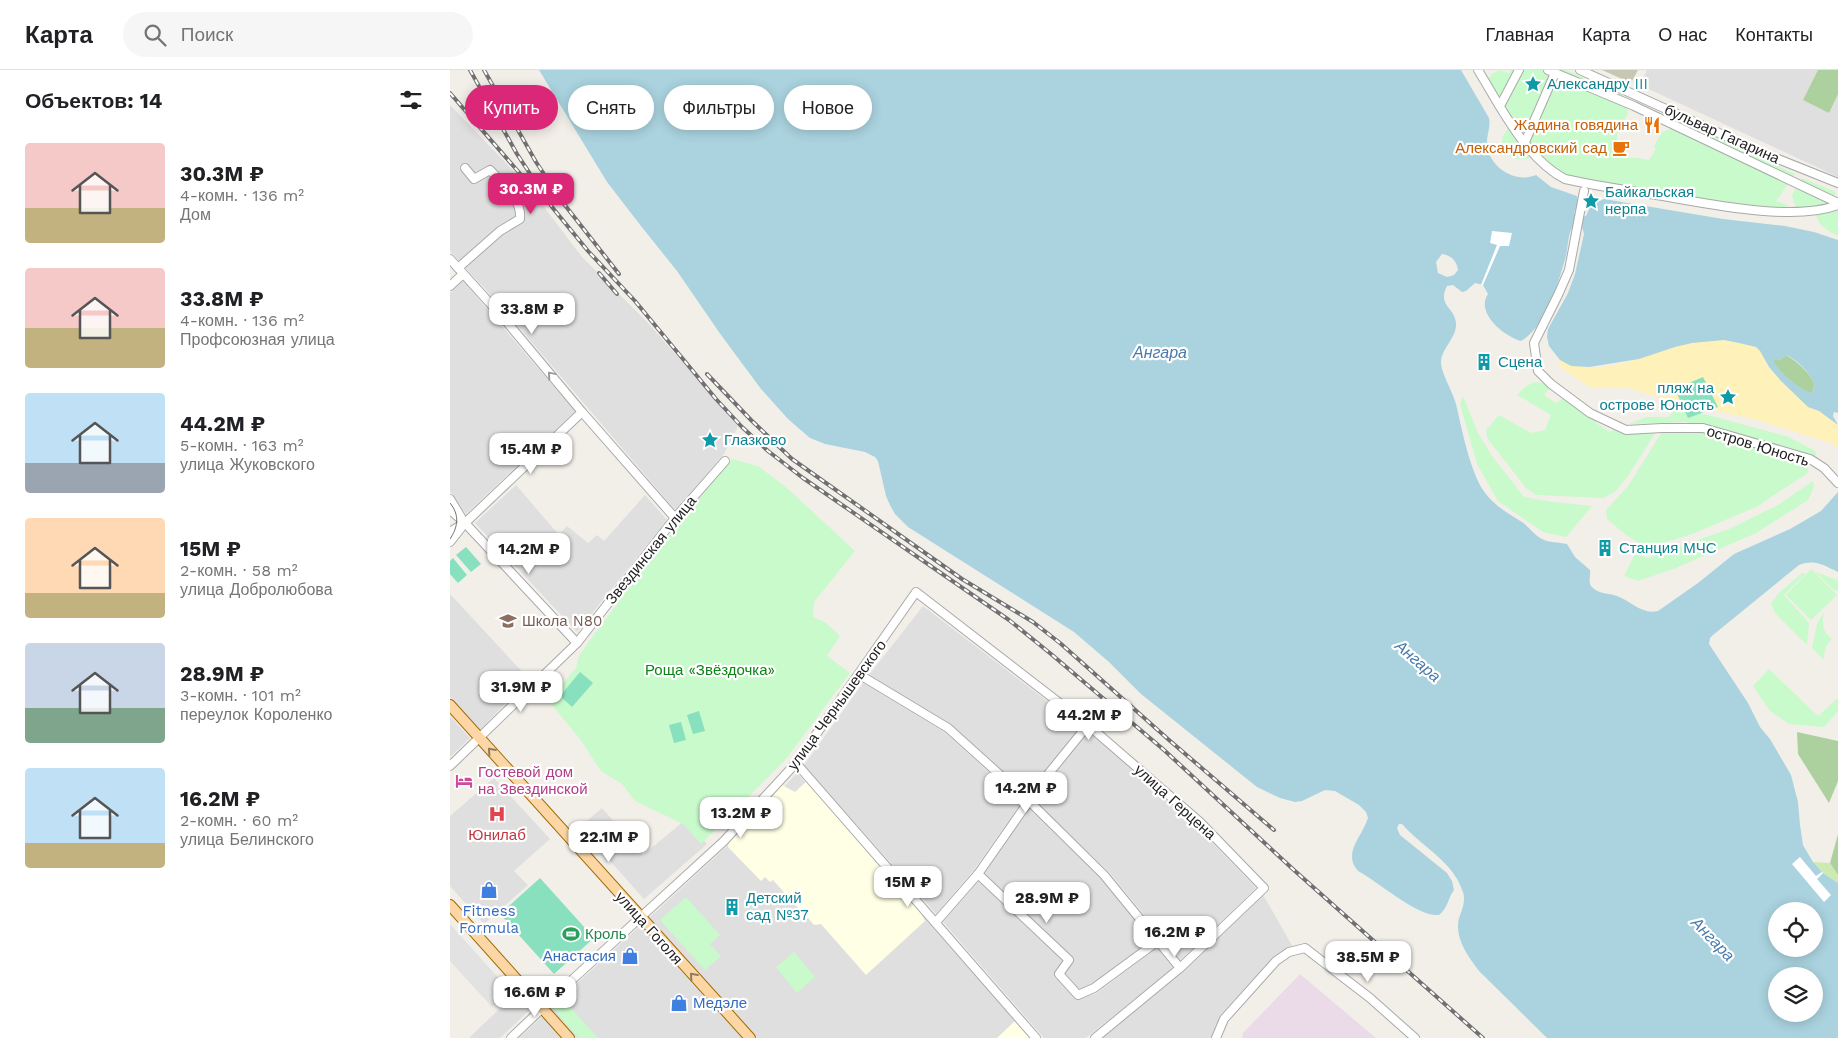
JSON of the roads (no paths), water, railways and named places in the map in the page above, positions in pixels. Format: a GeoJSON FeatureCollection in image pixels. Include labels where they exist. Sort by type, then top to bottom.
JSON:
{"type":"FeatureCollection","features":[{"type":"Feature","properties":{"kind":"main road","name":"улица Гоголя"},"geometry":{"type":"LineString","coordinates":[[450,705],[750,1038]]}},
{"type":"Feature","properties":{"kind":"main road"},"geometry":{"type":"LineString","coordinates":[[450,905],[569,1038]]}},
{"type":"Feature","properties":{"kind":"street"},"geometry":{"type":"LineString","coordinates":[[1478,70],[1513,127],[1552,172],[1564,179],[1712,204],[1768,211],[1797,213],[1831,208],[1838,204]]}},
{"type":"Feature","properties":{"kind":"street"},"geometry":{"type":"LineString","coordinates":[[1500,106],[1519,70]]}},
{"type":"Feature","properties":{"kind":"street","name":"бульвар Гагарина"},"geometry":{"type":"LineString","coordinates":[[1580,70],[1764,153],[1838,183]]}},
{"type":"Feature","properties":{"kind":"street"},"geometry":{"type":"LineString","coordinates":[[1525,142],[1551,72],[1634,106],[1838,204]]}},
{"type":"Feature","properties":{"kind":"street"},"geometry":{"type":"LineString","coordinates":[[450,286],[461,271],[500,231],[520,219],[521,210],[518,203],[490,170],[474,179],[465,168]]}},
{"type":"Feature","properties":{"kind":"street","name":"остров Юность"},"geometry":{"type":"LineString","coordinates":[[1584,191],[1569,270],[1534,343],[1538,370],[1551,384],[1590,413],[1626,430],[1703,428],[1810,459],[1824,468],[1838,483]]}},
{"type":"Feature","properties":{"kind":"street"},"geometry":{"type":"LineString","coordinates":[[450,259],[506,321],[582,412],[675,518]]}},
{"type":"Feature","properties":{"kind":"street"},"geometry":{"type":"LineString","coordinates":[[450,542],[465,523],[582,412]]}},
{"type":"Feature","properties":{"kind":"street","name":"Звездинская улица"},"geometry":{"type":"LineString","coordinates":[[450,766],[577,643],[675,518],[724,461]]}},
{"type":"Feature","properties":{"kind":"street"},"geometry":{"type":"LineString","coordinates":[[450,499],[465,523]]}},
{"type":"Feature","properties":{"kind":"street"},"geometry":{"type":"LineString","coordinates":[[450,510],[465,523],[577,643]]}},
{"type":"Feature","properties":{"kind":"street"},"geometry":{"type":"LineString","coordinates":[[450,532],[465,523]]}},
{"type":"Feature","properties":{"kind":"street","name":"улица Чернышевского"},"geometry":{"type":"LineString","coordinates":[[512,1038],[542,1008],[724,842],[796,763],[860,675],[916,592]]}},
{"type":"Feature","properties":{"kind":"street","name":"улица Герцена"},"geometry":{"type":"LineString","coordinates":[[916,592],[1088,725],[1200,822],[1264,888],[1180,968]]}},
{"type":"Feature","properties":{"kind":"street"},"geometry":{"type":"LineString","coordinates":[[860,675],[948,728],[1029,802],[1104,875],[1180,968],[1095,1038]]}},
{"type":"Feature","properties":{"kind":"street"},"geometry":{"type":"LineString","coordinates":[[936,922],[978,874],[1057,762],[1088,725]]}},
{"type":"Feature","properties":{"kind":"street"},"geometry":{"type":"LineString","coordinates":[[796,763],[1036,1038]]}},
{"type":"Feature","properties":{"kind":"street"},"geometry":{"type":"LineString","coordinates":[[978,874],[1069,960],[1059,974],[1078,995],[1094,988],[1158,941]]}},
{"type":"Feature","properties":{"kind":"street"},"geometry":{"type":"LineString","coordinates":[[1216,1038],[1224,1019],[1276,961],[1289,952],[1305,948],[1370,998],[1415,1038]]}},
{"type":"Feature","properties":{"kind":"water","name":"Ангара"},"geometry":{"type":"Polygon","coordinates":[[[539,70],[1461,70],[1489,118],[1487,146],[1493,161],[1498,167],[1512,175],[1528,177],[1536,175],[1551,187],[1577,196],[1578,205],[1574,212],[1577,216],[1586,216],[1591,205],[1604,199],[1723,219],[1785,226],[1814,232],[1838,240],[1838,413],[1834,412],[1833,416],[1838,425],[1819,411],[1808,407],[1781,381],[1756,347],[1739,343],[1724,340],[1692,343],[1639,359],[1589,367],[1571,366],[1560,360],[1549,346],[1548,329],[1568,293],[1575,274],[1584,234],[1582,227],[1573,226],[1571,229],[1566,256],[1550,303],[1537,326],[1530,335],[1521,341],[1500,329],[1488,316],[1485,309],[1485,301],[1488,294],[1483,285],[1475,283],[1462,292],[1453,285],[1447,286],[1444,298],[1455,318],[1456,328],[1441,362],[1456,404],[1475,475],[1486,494],[1498,506],[1522,522],[1539,537],[1548,541],[1567,544],[1575,557],[1590,570],[1590,582],[1594,589],[1622,598],[1647,611],[1658,611],[1698,583],[1734,554],[1790,529],[1821,511],[1838,492],[1838,572],[1814,563],[1799,565],[1713,635],[1710,638],[1709,644],[1748,703],[1760,727],[1770,739],[1791,775],[1798,802],[1803,845],[1813,862],[1823,873],[1838,883],[1838,1038],[1547,1038],[1479,971],[1463,946],[1458,933],[1464,895],[1458,881],[1445,863],[1402,824],[1399,824],[1397,828],[1400,835],[1447,873],[1452,881],[1454,890],[1439,915],[1420,911],[1358,871],[1352,858],[1353,851],[1368,818],[1366,812],[1359,805],[1335,791],[1325,790],[1302,801],[1295,802],[1280,798],[1257,787],[1141,694],[1109,662],[1074,632],[908,527],[895,514],[890,505],[878,461],[875,457],[865,452],[825,444],[810,438],[788,419],[761,389],[677,271],[607,182],[575,130],[654,130],[654,85],[568,85],[568,118],[558,101],[558,85],[548,85],[539,70]],[[1442,254],[1436,262],[1438,273],[1447,277],[1454,275],[1458,270],[1455,261],[1451,257],[1442,254]],[[1786,355],[1780,360],[1773,360],[1775,364],[1796,385],[1812,393],[1815,384],[1809,375],[1795,360],[1786,355]]]}},
{"type":"Feature","properties":{"kind":"tram line"},"geometry":{"type":"LineString","coordinates":[[450,503],[457,516],[455,530],[450,539]]}},
{"type":"Feature","properties":{"kind":"railway"},"geometry":{"type":"LineString","coordinates":[[470,70],[517,154],[552,207],[588,251],[635,301],[716,399],[742,427],[768,451],[803,478],[1009,620],[1051,654],[1164,750],[1295,871],[1483,1038]]}},
{"type":"Feature","properties":{"kind":"railway"},"geometry":{"type":"LineString","coordinates":[[484,70],[536,162],[564,204],[619,274]]}},
{"type":"Feature","properties":{"kind":"railway"},"geometry":{"type":"LineString","coordinates":[[450,93],[529,184]]}},
{"type":"Feature","properties":{"kind":"railway"},"geometry":{"type":"LineString","coordinates":[[599,273],[617,294]]}},
{"type":"Feature","properties":{"kind":"railway"},"geometry":{"type":"LineString","coordinates":[[707,374],[792,459],[962,579],[1033,622],[1060,643],[1274,830]]}},
{"type":"Feature","properties":{"kind":"place","name":"Александру III"},"geometry":{"type":"Point","coordinates":[1533,84]}},
{"type":"Feature","properties":{"kind":"place","name":"Жадина говядина"},"geometry":{"type":"Point","coordinates":[1652,125]}},
{"type":"Feature","properties":{"kind":"place","name":"Александровский сад"},"geometry":{"type":"Point","coordinates":[1621,148]}},
{"type":"Feature","properties":{"kind":"place","name":"Байкальская нерпа"},"geometry":{"type":"Point","coordinates":[1591,201]}},
{"type":"Feature","properties":{"kind":"place","name":"Сцена"},"geometry":{"type":"Point","coordinates":[1484,362]}},
{"type":"Feature","properties":{"kind":"place","name":"пляж на острове Юность"},"geometry":{"type":"Point","coordinates":[1728,397]}},
{"type":"Feature","properties":{"kind":"place","name":"Глазково"},"geometry":{"type":"Point","coordinates":[710,440]}},
{"type":"Feature","properties":{"kind":"place","name":"Станция МЧС"},"geometry":{"type":"Point","coordinates":[1605,548]}},
{"type":"Feature","properties":{"kind":"place","name":"Школа N80"},"geometry":{"type":"Point","coordinates":[508,621]}},
{"type":"Feature","properties":{"kind":"place","name":"Гостевой дом на Звездинской"},"geometry":{"type":"Point","coordinates":[464,781]}},
{"type":"Feature","properties":{"kind":"place","name":"Юнилаб"},"geometry":{"type":"Point","coordinates":[497,814]}},
{"type":"Feature","properties":{"kind":"place","name":"Fitness Formula"},"geometry":{"type":"Point","coordinates":[489,890]}},
{"type":"Feature","properties":{"kind":"place","name":"Детский сад №37"},"geometry":{"type":"Point","coordinates":[732,907]}},
{"type":"Feature","properties":{"kind":"place","name":"Кроль"},"geometry":{"type":"Point","coordinates":[571,934]}},
{"type":"Feature","properties":{"kind":"place","name":"Анастасия"},"geometry":{"type":"Point","coordinates":[630,956]}},
{"type":"Feature","properties":{"kind":"place","name":"Медэле"},"geometry":{"type":"Point","coordinates":[679,1003]}},
{"type":"Feature","properties":{"kind":"park label","name":"Роща «Звёздочка»"},"geometry":{"type":"Point","coordinates":[710,670]}}]}
